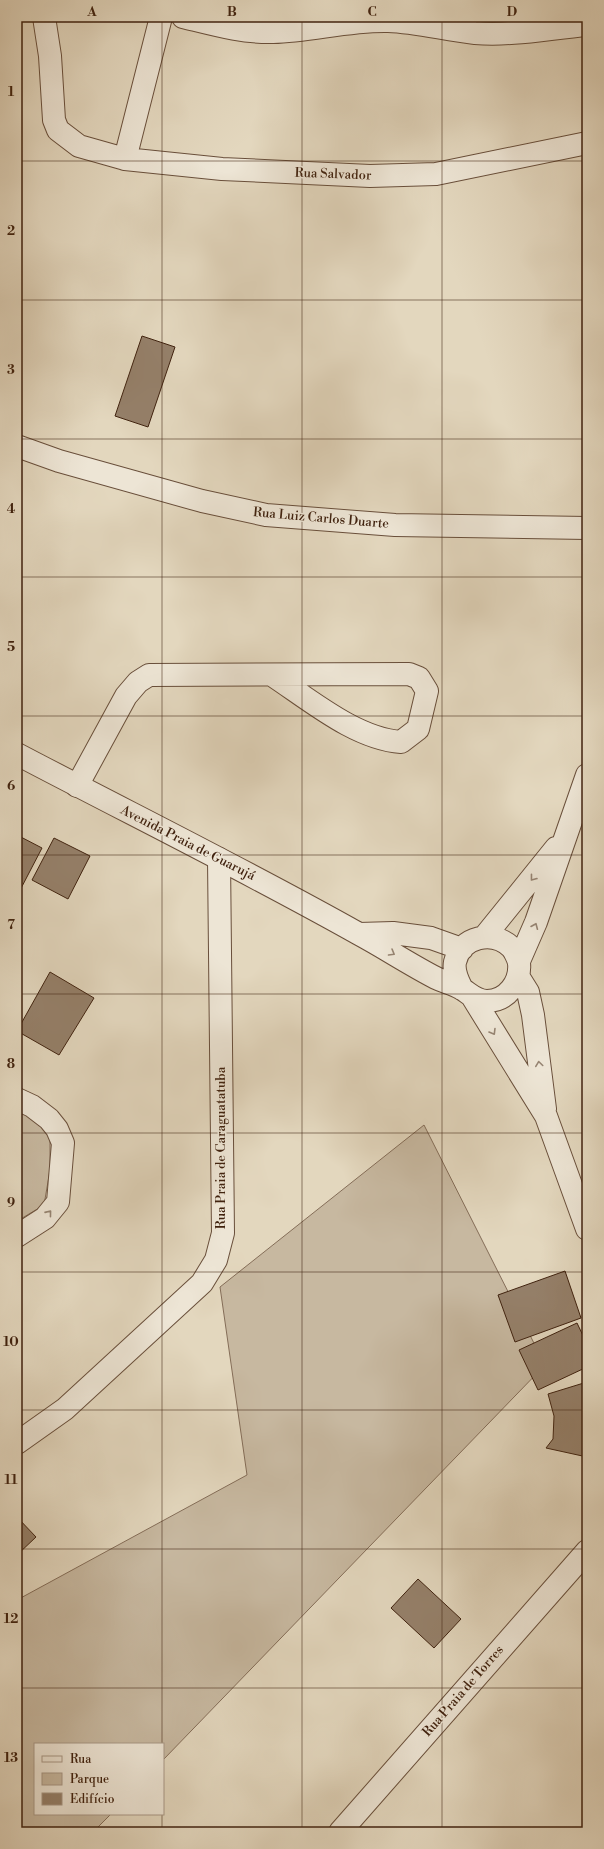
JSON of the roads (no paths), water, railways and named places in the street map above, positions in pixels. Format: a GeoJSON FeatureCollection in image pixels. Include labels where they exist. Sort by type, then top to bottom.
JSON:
{"type":"FeatureCollection","features":[{"type":"Feature","properties":{"kind":"street","name":"Rua Salvador"},"geometry":{"type":"LineString","coordinates":[[44,17],[50,56],[54,120],[58,130],[79,146],[125,159],[229,169],[370,176],[436,174],[587,143]]}},
{"type":"Feature","properties":{"kind":"street"},"geometry":{"type":"LineString","coordinates":[[125,159],[161,17]]}},
{"type":"Feature","properties":{"kind":"street"},"geometry":{"type":"LineString","coordinates":[[183,17],[222,27],[271,32],[314,29],[357,21],[388,21],[476,33],[525,33],[587,25]]}},
{"type":"Feature","properties":{"kind":"street","name":"Rua Luiz Carlos Duarte"},"geometry":{"type":"LineString","coordinates":[[17,446],[59,462],[202,501],[266,515],[395,525],[587,528]]}},
{"type":"Feature","properties":{"kind":"street"},"geometry":{"type":"LineString","coordinates":[[77,786],[126,696],[138,682],[149,675],[410,674],[419,678],[427,691],[418,729],[401,742],[384,740],[348,725],[272,675]]}},
{"type":"Feature","properties":{"kind":"street","name":"Avenida Praia de Guarujá"},"geometry":{"type":"LineString","coordinates":[[17,754],[219,859],[467,994]]}},
{"type":"Feature","properties":{"kind":"street"},"geometry":{"type":"LineString","coordinates":[[467,994],[487,1001],[501,998],[512,989],[587,775]]}},
{"type":"Feature","properties":{"kind":"street"},"geometry":{"type":"LineString","coordinates":[[486,936],[565,836]]}},
{"type":"Feature","properties":{"kind":"street","name":"Rua Praia de Caraguatatuba"},"geometry":{"type":"LineString","coordinates":[[17,1443],[65,1409],[168,1315],[202,1283],[216,1260],[223,1233],[219,859]]}},
{"type":"Feature","properties":{"kind":"street","name":"Avenida Praia de Guarujá"},"geometry":{"type":"LineString","coordinates":[[359,934],[393,933],[431,938],[462,949]]}},
{"type":"Feature","properties":{"kind":"street"},"geometry":{"type":"LineString","coordinates":[[546,1116],[455,976],[455,962],[462,949],[472,940],[486,936],[500,939],[512,948],[518,969],[528,992],[533,1015],[546,1116],[587,1228]]}},
{"type":"Feature","properties":{"kind":"street"},"geometry":{"type":"LineString","coordinates":[[17,1099],[32,1106],[49,1119],[57,1129],[63,1143],[58,1202],[45,1218],[17,1236]]}},
{"type":"Feature","properties":{"kind":"street","name":"Rua Praia de Torres"},"geometry":{"type":"LineString","coordinates":[[340,1832],[587,1551]]}}]}
